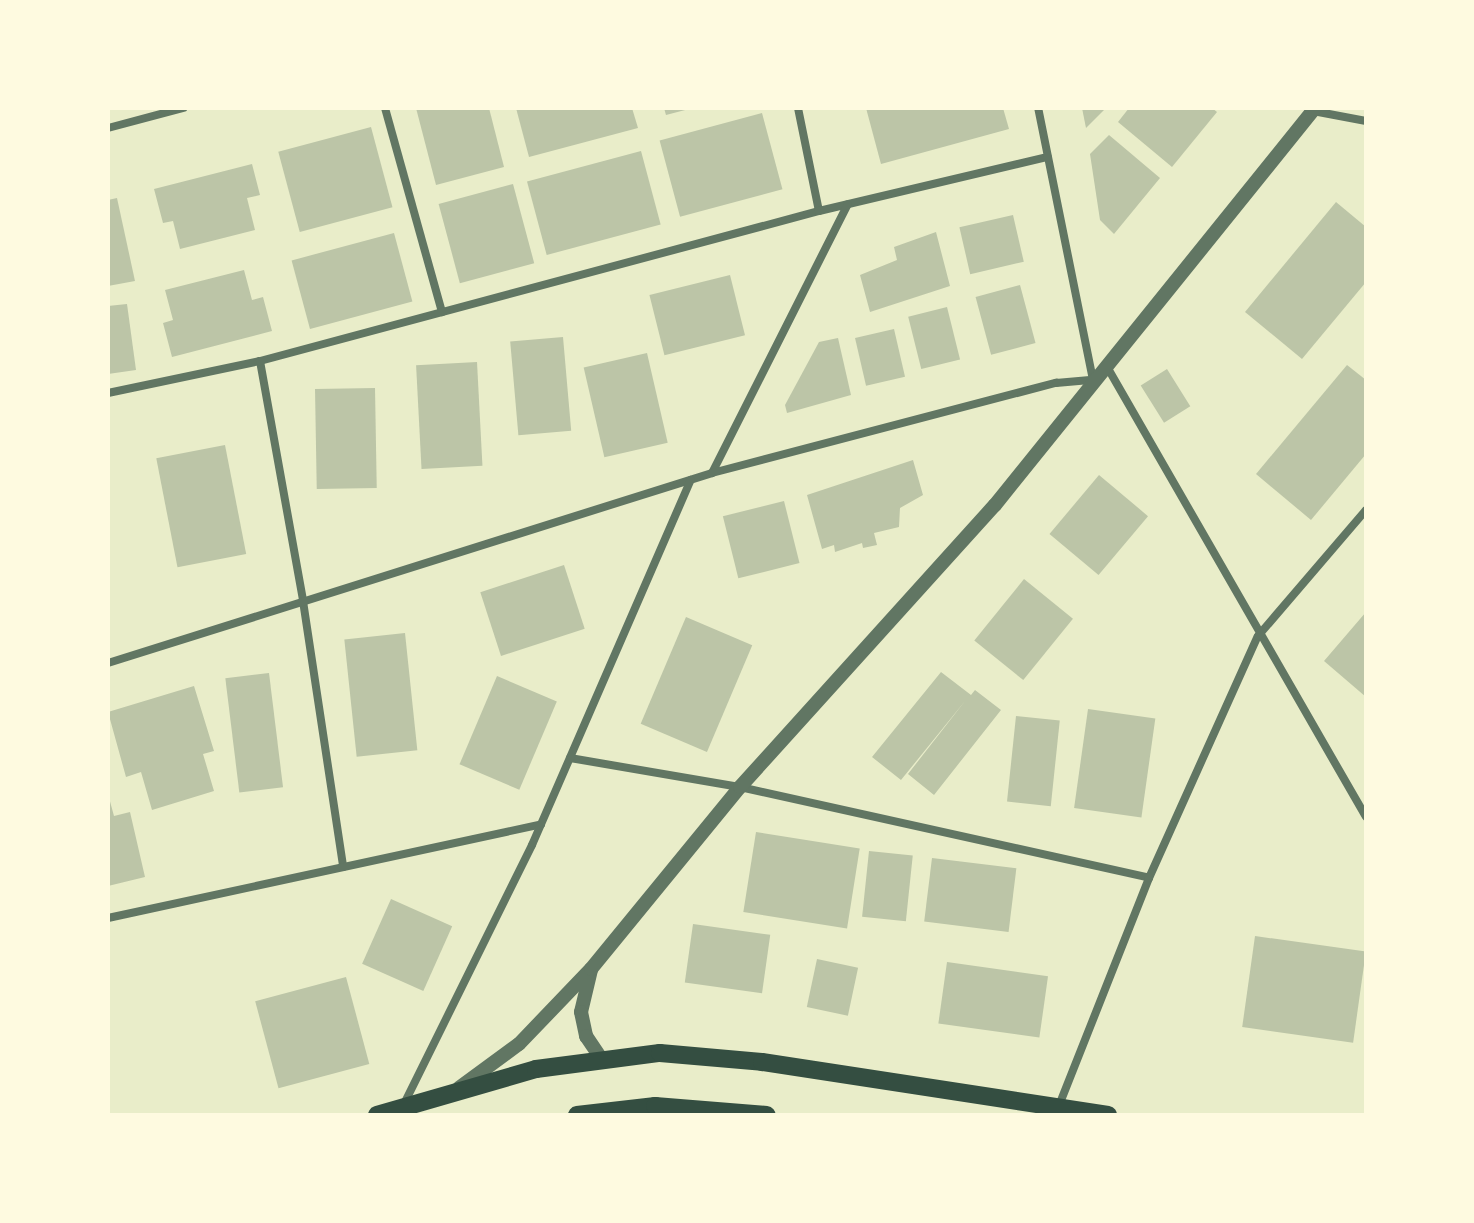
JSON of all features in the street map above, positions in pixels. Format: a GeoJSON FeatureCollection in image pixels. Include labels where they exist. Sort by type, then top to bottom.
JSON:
{"type":"FeatureCollection","features":[{"type":"Feature","properties":{"kind":"main road"},"geometry":{"type":"LineString","coordinates":[[377,1115],[455,1091],[601,1058],[660,1053],[762,1062],[1108,1115]]}},
{"type":"Feature","properties":{"kind":"main road"},"geometry":{"type":"LineString","coordinates":[[577,1115],[655,1106],[767,1115]]}},
{"type":"Feature","properties":{"kind":"street"},"geometry":{"type":"LineString","coordinates":[[108,128],[183,108]]}},
{"type":"Feature","properties":{"kind":"street"},"geometry":{"type":"LineString","coordinates":[[385,108],[442,312]]}},
{"type":"Feature","properties":{"kind":"street"},"geometry":{"type":"LineString","coordinates":[[798,108],[819,211]]}},
{"type":"Feature","properties":{"kind":"street"},"geometry":{"type":"LineString","coordinates":[[1038,108],[1093,380]]}},
{"type":"Feature","properties":{"kind":"street"},"geometry":{"type":"LineString","coordinates":[[455,1091],[519,1044],[591,969],[740,787],[995,505],[1314,109],[1366,121]]}},
{"type":"Feature","properties":{"kind":"street"},"geometry":{"type":"LineString","coordinates":[[108,393],[260,361],[819,211],[1048,157]]}},
{"type":"Feature","properties":{"kind":"street"},"geometry":{"type":"LineString","coordinates":[[712,473],[848,204]]}},
{"type":"Feature","properties":{"kind":"street"},"geometry":{"type":"LineString","coordinates":[[260,361],[303,601],[343,867]]}},
{"type":"Feature","properties":{"kind":"street"},"geometry":{"type":"LineString","coordinates":[[1105,365],[1258,636],[1366,817]]}},
{"type":"Feature","properties":{"kind":"street"},"geometry":{"type":"LineString","coordinates":[[108,663],[712,473],[1056,383],[1093,380]]}},
{"type":"Feature","properties":{"kind":"street"},"geometry":{"type":"LineString","coordinates":[[402,1107],[541,824],[691,480]]}},
{"type":"Feature","properties":{"kind":"street"},"geometry":{"type":"LineString","coordinates":[[1058,1108],[1149,878],[1258,636],[1366,510]]}},
{"type":"Feature","properties":{"kind":"street"},"geometry":{"type":"LineString","coordinates":[[570,758],[740,787],[1149,878]]}},
{"type":"Feature","properties":{"kind":"street"},"geometry":{"type":"LineString","coordinates":[[108,918],[541,824]]}},
{"type":"Feature","properties":{"kind":"street"},"geometry":{"type":"LineString","coordinates":[[591,969],[581,1012],[586,1036],[601,1058]]}},
{"type":"Feature","properties":{"kind":"building"},"geometry":{"type":"Polygon","coordinates":[[[416,108],[489,108],[504,167],[436,185],[416,108]]]}},
{"type":"Feature","properties":{"kind":"building"},"geometry":{"type":"Polygon","coordinates":[[[516,108],[632,108],[638,128],[529,157],[516,108]]]}},
{"type":"Feature","properties":{"kind":"building"},"geometry":{"type":"Polygon","coordinates":[[[664,108],[689,108],[689,109],[666,115],[664,108]]]}},
{"type":"Feature","properties":{"kind":"building"},"geometry":{"type":"Polygon","coordinates":[[[866,108],[1003,108],[1009,129],[881,164],[866,108]]]}},
{"type":"Feature","properties":{"kind":"building"},"geometry":{"type":"Polygon","coordinates":[[[1082,108],[1106,108],[1086,128],[1082,108]]]}},
{"type":"Feature","properties":{"kind":"building"},"geometry":{"type":"Polygon","coordinates":[[[1129,108],[1212,108],[1217,112],[1172,167],[1118,122],[1129,108]]]}},
{"type":"Feature","properties":{"kind":"building"},"geometry":{"type":"Polygon","coordinates":[[[762,113],[782,189],[680,217],[660,140],[762,113]]]}},
{"type":"Feature","properties":{"kind":"building"},"geometry":{"type":"Polygon","coordinates":[[[371,127],[392,207],[300,232],[278,152],[371,127]]]}},
{"type":"Feature","properties":{"kind":"building"},"geometry":{"type":"Polygon","coordinates":[[[1109,135],[1160,178],[1114,234],[1100,220],[1090,154],[1109,135]]]}},
{"type":"Feature","properties":{"kind":"building"},"geometry":{"type":"Polygon","coordinates":[[[641,151],[661,224],[547,255],[527,182],[641,151]]]}},
{"type":"Feature","properties":{"kind":"building"},"geometry":{"type":"Polygon","coordinates":[[[252,164],[260,195],[247,198],[255,230],[180,249],[173,221],[163,223],[154,189],[252,164]]]}},
{"type":"Feature","properties":{"kind":"building"},"geometry":{"type":"Polygon","coordinates":[[[513,184],[534,263],[460,283],[439,204],[513,184]]]}},
{"type":"Feature","properties":{"kind":"building"},"geometry":{"type":"Polygon","coordinates":[[[117,198],[135,281],[108,286],[108,200],[117,198]]]}},
{"type":"Feature","properties":{"kind":"building"},"geometry":{"type":"Polygon","coordinates":[[[1336,202],[1366,227],[1366,282],[1302,359],[1245,312],[1336,202]]]}},
{"type":"Feature","properties":{"kind":"building"},"geometry":{"type":"Polygon","coordinates":[[[1013,215],[1024,262],[970,274],[959,227],[1013,215]]]}},
{"type":"Feature","properties":{"kind":"building"},"geometry":{"type":"Polygon","coordinates":[[[936,232],[950,286],[870,312],[860,275],[897,260],[894,247],[936,232]]]}},
{"type":"Feature","properties":{"kind":"building"},"geometry":{"type":"Polygon","coordinates":[[[394,233],[412,302],[310,329],[292,260],[394,233]]]}},
{"type":"Feature","properties":{"kind":"building"},"geometry":{"type":"Polygon","coordinates":[[[244,270],[252,300],[263,297],[272,331],[172,357],[163,323],[173,320],[165,290],[244,270]]]}},
{"type":"Feature","properties":{"kind":"building"},"geometry":{"type":"Polygon","coordinates":[[[730,275],[745,335],[664,355],[649,295],[730,275]]]}},
{"type":"Feature","properties":{"kind":"building"},"geometry":{"type":"Polygon","coordinates":[[[1020,285],[1036,343],[991,355],[976,297],[1020,285]]]}},
{"type":"Feature","properties":{"kind":"building"},"geometry":{"type":"Polygon","coordinates":[[[127,304],[136,370],[108,374],[108,306],[127,304]]]}},
{"type":"Feature","properties":{"kind":"building"},"geometry":{"type":"Polygon","coordinates":[[[947,307],[960,359],[921,369],[908,317],[947,307]]]}},
{"type":"Feature","properties":{"kind":"building"},"geometry":{"type":"Polygon","coordinates":[[[894,329],[905,377],[866,386],[855,338],[894,329]]]}},
{"type":"Feature","properties":{"kind":"building"},"geometry":{"type":"Polygon","coordinates":[[[563,337],[571,431],[518,435],[510,342],[563,337]]]}},
{"type":"Feature","properties":{"kind":"building"},"geometry":{"type":"Polygon","coordinates":[[[838,338],[851,395],[787,413],[785,405],[819,342],[838,338]]]}},
{"type":"Feature","properties":{"kind":"building"},"geometry":{"type":"Polygon","coordinates":[[[647,353],[668,443],[604,457],[584,368],[647,353]]]}},
{"type":"Feature","properties":{"kind":"building"},"geometry":{"type":"Polygon","coordinates":[[[477,362],[482,466],[422,469],[416,365],[477,362]]]}},
{"type":"Feature","properties":{"kind":"building"},"geometry":{"type":"Polygon","coordinates":[[[1347,365],[1366,380],[1366,454],[1311,520],[1256,474],[1347,365]]]}},
{"type":"Feature","properties":{"kind":"building"},"geometry":{"type":"Polygon","coordinates":[[[1167,369],[1190,406],[1164,423],[1141,385],[1167,369]]]}},
{"type":"Feature","properties":{"kind":"building"},"geometry":{"type":"Polygon","coordinates":[[[375,388],[377,488],[317,489],[315,389],[375,388]]]}},
{"type":"Feature","properties":{"kind":"building"},"geometry":{"type":"Polygon","coordinates":[[[225,445],[246,554],[177,567],[156,458],[225,445]]]}},
{"type":"Feature","properties":{"kind":"building"},"geometry":{"type":"Polygon","coordinates":[[[913,460],[923,495],[900,508],[899,527],[874,533],[877,545],[863,548],[862,543],[835,552],[834,545],[822,549],[807,495],[913,460]]]}},
{"type":"Feature","properties":{"kind":"building"},"geometry":{"type":"Polygon","coordinates":[[[1099,475],[1148,516],[1099,575],[1050,534],[1099,475]]]}},
{"type":"Feature","properties":{"kind":"building"},"geometry":{"type":"Polygon","coordinates":[[[784,501],[799,563],[738,578],[723,516],[784,501]]]}},
{"type":"Feature","properties":{"kind":"building"},"geometry":{"type":"Polygon","coordinates":[[[564,565],[585,629],[501,656],[480,592],[564,565]]]}},
{"type":"Feature","properties":{"kind":"building"},"geometry":{"type":"Polygon","coordinates":[[[1024,579],[1073,619],[1023,680],[974,640],[1024,579]]]}},
{"type":"Feature","properties":{"kind":"building"},"geometry":{"type":"Polygon","coordinates":[[[1366,612],[1366,697],[1324,661],[1366,612]]]}},
{"type":"Feature","properties":{"kind":"building"},"geometry":{"type":"Polygon","coordinates":[[[686,617],[752,645],[707,752],[641,724],[686,617]]]}},
{"type":"Feature","properties":{"kind":"building"},"geometry":{"type":"Polygon","coordinates":[[[405,633],[417,750],[357,757],[344,639],[405,633]]]}},
{"type":"Feature","properties":{"kind":"building"},"geometry":{"type":"Polygon","coordinates":[[[941,672],[971,695],[975,690],[1001,710],[934,795],[908,774],[965,701],[901,780],[872,757],[941,672]]]}},
{"type":"Feature","properties":{"kind":"building"},"geometry":{"type":"Polygon","coordinates":[[[269,673],[283,787],[239,793],[225,678],[269,673]]]}},
{"type":"Feature","properties":{"kind":"building"},"geometry":{"type":"Polygon","coordinates":[[[497,676],[557,701],[519,790],[459,764],[497,676]]]}},
{"type":"Feature","properties":{"kind":"building"},"geometry":{"type":"Polygon","coordinates":[[[194,686],[214,751],[203,754],[214,791],[152,810],[141,772],[126,777],[108,712],[194,686]]]}},
{"type":"Feature","properties":{"kind":"building"},"geometry":{"type":"Polygon","coordinates":[[[1088,709],[1155,718],[1141,817],[1074,808],[1088,709]]]}},
{"type":"Feature","properties":{"kind":"building"},"geometry":{"type":"Polygon","coordinates":[[[1016,716],[1060,721],[1051,806],[1007,802],[1016,716]]]}},
{"type":"Feature","properties":{"kind":"building"},"geometry":{"type":"Polygon","coordinates":[[[108,794],[114,816],[130,812],[145,877],[108,886],[108,794]]]}},
{"type":"Feature","properties":{"kind":"building"},"geometry":{"type":"Polygon","coordinates":[[[756,832],[860,848],[847,928],[743,912],[756,832]]]}},
{"type":"Feature","properties":{"kind":"building"},"geometry":{"type":"Polygon","coordinates":[[[869,851],[913,856],[906,921],[862,917],[869,851]]]}},
{"type":"Feature","properties":{"kind":"building"},"geometry":{"type":"Polygon","coordinates":[[[932,858],[1016,868],[1009,932],[924,922],[932,858]]]}},
{"type":"Feature","properties":{"kind":"building"},"geometry":{"type":"Polygon","coordinates":[[[391,899],[452,926],[423,991],[362,964],[391,899]]]}},
{"type":"Feature","properties":{"kind":"building"},"geometry":{"type":"Polygon","coordinates":[[[693,924],[770,935],[762,993],[685,982],[693,924]]]}},
{"type":"Feature","properties":{"kind":"building"},"geometry":{"type":"Polygon","coordinates":[[[1255,936],[1366,952],[1353,1043],[1242,1027],[1255,936]]]}},
{"type":"Feature","properties":{"kind":"building"},"geometry":{"type":"Polygon","coordinates":[[[817,959],[858,968],[848,1016],[807,1007],[817,959]]]}},
{"type":"Feature","properties":{"kind":"building"},"geometry":{"type":"Polygon","coordinates":[[[947,962],[1048,976],[1039,1038],[938,1023],[947,962]]]}},
{"type":"Feature","properties":{"kind":"building"},"geometry":{"type":"Polygon","coordinates":[[[346,977],[369,1064],[278,1088],[255,1001],[346,977]]]}}]}
